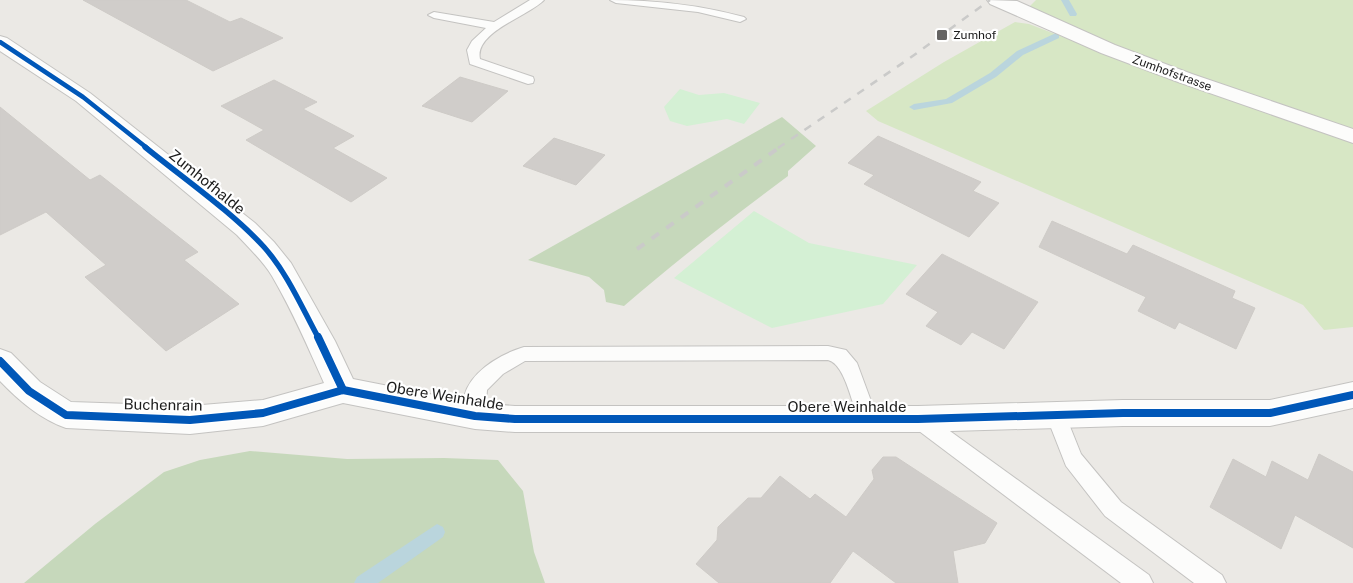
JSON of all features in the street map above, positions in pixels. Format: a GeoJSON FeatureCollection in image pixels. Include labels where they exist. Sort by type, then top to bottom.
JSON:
{"type":"FeatureCollection","features":[{"type":"Feature","properties":{"kind":"street","name":"Zumhofstrasse"},"geometry":{"type":"LineString","coordinates":[[996,0],[1116,53],[1353,136]]}},
{"type":"Feature","properties":{"kind":"street","name":"Zumhofhalde"},"geometry":{"type":"LineString","coordinates":[[0,42],[83,97],[246,229],[265,248],[282,270],[343,390]]}},
{"type":"Feature","properties":{"kind":"street","name":"Buchenrain"},"geometry":{"type":"LineString","coordinates":[[0,361],[29,391],[66,415],[190,420],[263,413],[343,390]]}},
{"type":"Feature","properties":{"kind":"street","name":"Obere Weinhalde"},"geometry":{"type":"LineString","coordinates":[[343,390],[475,416],[515,419],[918,420],[1056,415],[1270,413],[1353,395]]}},
{"type":"Feature","properties":{"kind":"lane"},"geometry":{"type":"LineString","coordinates":[[528,80],[474,62],[472,52],[476,44],[497,26],[538,0]]}},
{"type":"Feature","properties":{"kind":"lane"},"geometry":{"type":"LineString","coordinates":[[616,0],[698,9],[740,20]]}},
{"type":"Feature","properties":{"kind":"lane"},"geometry":{"type":"LineString","coordinates":[[434,15],[497,26]]}},
{"type":"Feature","properties":{"kind":"lane"},"geometry":{"type":"LineString","coordinates":[[475,416],[476,393],[482,381],[511,358],[524,354],[828,353],[839,355],[850,368],[868,420]]}},
{"type":"Feature","properties":{"kind":"lane"},"geometry":{"type":"LineString","coordinates":[[1056,415],[1072,459],[1113,509],[1214,583]]}},
{"type":"Feature","properties":{"kind":"lane"},"geometry":{"type":"LineString","coordinates":[[918,420],[1141,583]]}},
{"type":"Feature","properties":{"kind":"green space"},"geometry":{"type":"Polygon","coordinates":[[[1036,0],[1353,0],[1353,133],[1190,78],[1029,7],[1036,0]]]}},
{"type":"Feature","properties":{"kind":"green space"},"geometry":{"type":"Polygon","coordinates":[[[1015,22],[1029,24],[1144,68],[1353,142],[1353,327],[1324,330],[1303,305],[878,121],[866,111],[944,62],[1015,22]]]}},
{"type":"Feature","properties":{"kind":"green space"},"geometry":{"type":"Polygon","coordinates":[[[680,89],[699,95],[724,93],[760,103],[744,124],[727,119],[687,126],[670,121],[664,107],[680,89]]]}},
{"type":"Feature","properties":{"kind":"green space"},"geometry":{"type":"Polygon","coordinates":[[[782,117],[816,146],[788,171],[788,176],[664,272],[624,306],[606,302],[604,290],[589,277],[528,260],[782,117]]]}},
{"type":"Feature","properties":{"kind":"green space"},"geometry":{"type":"Polygon","coordinates":[[[754,211],[809,243],[917,265],[883,304],[772,328],[674,278],[754,211]]]}},
{"type":"Feature","properties":{"kind":"green space"},"geometry":{"type":"Polygon","coordinates":[[[250,451],[347,459],[444,458],[498,460],[523,491],[534,552],[545,583],[24,583],[95,524],[164,472],[200,460],[250,451]]]}},
{"type":"Feature","properties":{"kind":"building"},"geometry":{"type":"Polygon","coordinates":[[[83,0],[186,0],[230,22],[241,18],[283,38],[213,71],[83,0]]]}},
{"type":"Feature","properties":{"kind":"building"},"geometry":{"type":"Polygon","coordinates":[[[460,77],[508,91],[472,122],[422,106],[460,77]]]}},
{"type":"Feature","properties":{"kind":"building"},"geometry":{"type":"Polygon","coordinates":[[[274,80],[317,102],[303,109],[354,136],[333,148],[387,178],[351,202],[246,140],[264,130],[221,106],[274,80]]]}},
{"type":"Feature","properties":{"kind":"building"},"geometry":{"type":"Polygon","coordinates":[[[0,107],[90,180],[100,175],[198,252],[184,260],[239,304],[166,351],[85,277],[106,265],[46,212],[0,235],[0,107]]]}},
{"type":"Feature","properties":{"kind":"building"},"geometry":{"type":"Polygon","coordinates":[[[878,136],[981,182],[973,191],[999,203],[969,237],[864,184],[874,175],[848,163],[878,136]]]}},
{"type":"Feature","properties":{"kind":"building"},"geometry":{"type":"Polygon","coordinates":[[[554,138],[605,155],[576,185],[523,166],[554,138]]]}},
{"type":"Feature","properties":{"kind":"building"},"geometry":{"type":"Polygon","coordinates":[[[1052,221],[1127,254],[1133,245],[1235,291],[1232,298],[1255,308],[1236,349],[1179,322],[1175,329],[1138,311],[1146,297],[1039,247],[1052,221]]]}},
{"type":"Feature","properties":{"kind":"building"},"geometry":{"type":"Polygon","coordinates":[[[942,254],[1038,302],[1004,349],[972,332],[961,345],[926,326],[938,312],[906,294],[942,254]]]}},
{"type":"Feature","properties":{"kind":"building"},"geometry":{"type":"Polygon","coordinates":[[[1319,454],[1353,472],[1353,548],[1295,515],[1281,549],[1210,507],[1233,459],[1266,477],[1272,461],[1308,480],[1319,454]]]}},
{"type":"Feature","properties":{"kind":"building"},"geometry":{"type":"Polygon","coordinates":[[[883,457],[896,457],[997,523],[985,543],[953,551],[958,583],[896,583],[853,551],[830,583],[719,583],[696,564],[717,540],[718,527],[748,498],[761,498],[780,476],[810,499],[815,494],[846,517],[874,479],[872,470],[883,457]]]}},
{"type":"Feature","properties":{"kind":"waterway"},"geometry":{"type":"LineString","coordinates":[[1065,0],[1073,14]]}},
{"type":"Feature","properties":{"kind":"waterway"},"geometry":{"type":"LineString","coordinates":[[914,107],[949,101],[993,75],[1020,53],[1056,36]]}},
{"type":"Feature","properties":{"kind":"waterway"},"geometry":{"type":"LineString","coordinates":[[363,583],[437,532]]}},
{"type":"Feature","properties":{"kind":"railway"},"geometry":{"type":"LineString","coordinates":[[778,148],[910,58],[990,0]]}},
{"type":"Feature","properties":{"kind":"railway"},"geometry":{"type":"LineString","coordinates":[[637,249],[780,147]]}},
{"type":"Feature","properties":{"kind":"cycle path"},"geometry":{"type":"LineString","coordinates":[[0,42],[83,97],[246,229],[265,248],[282,270],[320,341],[343,390]]}},
{"type":"Feature","properties":{"kind":"cycle path"},"geometry":{"type":"LineString","coordinates":[[0,361],[29,391],[66,415],[190,420],[263,413],[343,390],[475,416],[515,419],[918,419],[1123,413],[1270,413],[1353,395]]}},
{"type":"Feature","properties":{"kind":"place","name":"Zumhof"},"geometry":{"type":"Point","coordinates":[942,35]}}]}
